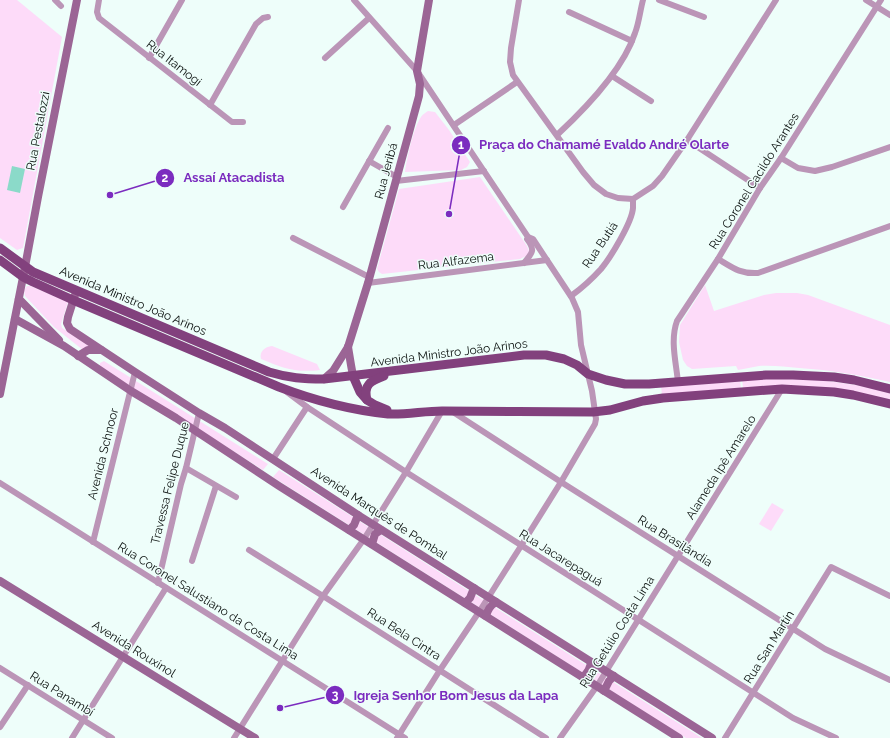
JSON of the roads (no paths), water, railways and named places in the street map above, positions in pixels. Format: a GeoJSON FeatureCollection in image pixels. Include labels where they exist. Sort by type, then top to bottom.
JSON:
{"type":"FeatureCollection","features":[{"type":"Feature","properties":{"kind":"main road","name":"Rua Pestalozzi"},"geometry":{"type":"LineString","coordinates":[[0,394],[77,0]]}},
{"type":"Feature","properties":{"kind":"main road","name":"Rua Jeribá"},"geometry":{"type":"LineString","coordinates":[[348,346],[368,280],[419,96],[420,84],[417,71],[429,0]]}},
{"type":"Feature","properties":{"kind":"main road","name":"Avenida Ministro João Arinos"},"geometry":{"type":"LineString","coordinates":[[0,248],[32,272],[269,372],[283,376],[324,379],[524,355],[546,354],[564,359],[577,365],[588,374],[625,384],[649,384],[754,376],[793,375],[854,380],[890,389]]}},
{"type":"Feature","properties":{"kind":"main road","name":"Avenida Ministro João Arinos"},"geometry":{"type":"LineString","coordinates":[[0,260],[23,277],[33,282],[279,387],[297,394],[341,406],[388,414],[442,411],[595,412],[663,398],[782,389],[834,392],[890,404]]}},
{"type":"Feature","properties":{"kind":"main road","name":"Avenida Marquês de Pombal"},"geometry":{"type":"LineString","coordinates":[[76,291],[68,317],[68,326],[101,350],[225,428],[381,530],[709,737]]}},
{"type":"Feature","properties":{"kind":"main road"},"geometry":{"type":"LineString","coordinates":[[19,299],[64,346]]}},
{"type":"Feature","properties":{"kind":"main road"},"geometry":{"type":"LineString","coordinates":[[15,319],[64,346],[279,486],[679,738]]}},
{"type":"Feature","properties":{"kind":"main road"},"geometry":{"type":"LineString","coordinates":[[348,346],[353,376],[360,392],[367,400],[389,411],[410,413]]}},
{"type":"Feature","properties":{"kind":"main road"},"geometry":{"type":"LineString","coordinates":[[324,379],[333,371],[348,346]]}},
{"type":"Feature","properties":{"kind":"main road"},"geometry":{"type":"LineString","coordinates":[[78,356],[88,350],[101,350]]}},
{"type":"Feature","properties":{"kind":"main road"},"geometry":{"type":"LineString","coordinates":[[367,400],[366,390],[369,383],[398,370]]}},
{"type":"Feature","properties":{"kind":"main road"},"geometry":{"type":"LineString","coordinates":[[678,382],[680,396]]}},
{"type":"Feature","properties":{"kind":"main road"},"geometry":{"type":"LineString","coordinates":[[349,530],[354,525],[358,515]]}},
{"type":"Feature","properties":{"kind":"main road"},"geometry":{"type":"LineString","coordinates":[[372,544],[375,534],[381,530]]}},
{"type":"Feature","properties":{"kind":"main road","name":"Avenida Rouxinol"},"geometry":{"type":"LineString","coordinates":[[0,581],[255,738]]}},
{"type":"Feature","properties":{"kind":"main road"},"geometry":{"type":"LineString","coordinates":[[465,603],[470,598],[474,588]]}},
{"type":"Feature","properties":{"kind":"main road"},"geometry":{"type":"LineString","coordinates":[[483,614],[488,610],[492,600]]}},
{"type":"Feature","properties":{"kind":"main road"},"geometry":{"type":"LineString","coordinates":[[583,677],[590,669],[591,662]]}},
{"type":"Feature","properties":{"kind":"main road"},"geometry":{"type":"LineString","coordinates":[[604,691],[609,681],[614,676]]}},
{"type":"Feature","properties":{"kind":"street"},"geometry":{"type":"LineString","coordinates":[[55,0],[61,6]]}},
{"type":"Feature","properties":{"kind":"street","name":"Rua Itamogi"},"geometry":{"type":"LineString","coordinates":[[98,0],[97,12],[99,18],[232,122],[243,122]]}},
{"type":"Feature","properties":{"kind":"street"},"geometry":{"type":"LineString","coordinates":[[149,58],[182,0]]}},
{"type":"Feature","properties":{"kind":"street"},"geometry":{"type":"LineString","coordinates":[[354,0],[417,71],[528,237],[533,248],[524,263]]}},
{"type":"Feature","properties":{"kind":"street"},"geometry":{"type":"LineString","coordinates":[[519,0],[510,62],[513,75],[517,82],[594,185],[606,194],[618,198],[633,199],[653,186],[662,176],[687,140],[776,0]]}},
{"type":"Feature","properties":{"kind":"street"},"geometry":{"type":"LineString","coordinates":[[557,135],[587,106],[612,76],[625,56],[636,32],[642,0]]}},
{"type":"Feature","properties":{"kind":"street"},"geometry":{"type":"LineString","coordinates":[[659,0],[704,17]]}},
{"type":"Feature","properties":{"kind":"street"},"geometry":{"type":"LineString","coordinates":[[866,0],[890,15]]}},
{"type":"Feature","properties":{"kind":"street","name":"Rua Coronel Cacildo Arantes"},"geometry":{"type":"LineString","coordinates":[[678,382],[674,344],[674,328],[677,321],[718,259],[760,188],[781,158],[881,0]]}},
{"type":"Feature","properties":{"kind":"street"},"geometry":{"type":"LineString","coordinates":[[569,12],[632,41]]}},
{"type":"Feature","properties":{"kind":"street"},"geometry":{"type":"LineString","coordinates":[[210,105],[256,24],[263,18],[268,17]]}},
{"type":"Feature","properties":{"kind":"street"},"geometry":{"type":"LineString","coordinates":[[325,58],[369,18]]}},
{"type":"Feature","properties":{"kind":"street"},"geometry":{"type":"LineString","coordinates":[[612,76],[651,101]]}},
{"type":"Feature","properties":{"kind":"street"},"geometry":{"type":"LineString","coordinates":[[454,125],[517,82]]}},
{"type":"Feature","properties":{"kind":"street"},"geometry":{"type":"LineString","coordinates":[[343,207],[388,128]]}},
{"type":"Feature","properties":{"kind":"street"},"geometry":{"type":"LineString","coordinates":[[687,140],[760,188]]}},
{"type":"Feature","properties":{"kind":"street"},"geometry":{"type":"LineString","coordinates":[[781,158],[798,168],[815,171],[832,167],[890,147]]}},
{"type":"Feature","properties":{"kind":"street"},"geometry":{"type":"LineString","coordinates":[[369,162],[396,179],[484,171]]}},
{"type":"Feature","properties":{"kind":"street","name":"Rua Butiá"},"geometry":{"type":"LineString","coordinates":[[571,296],[602,268],[618,243],[628,225],[633,209],[633,199]]}},
{"type":"Feature","properties":{"kind":"street"},"geometry":{"type":"LineString","coordinates":[[718,259],[740,272],[758,272],[890,226]]}},
{"type":"Feature","properties":{"kind":"street"},"geometry":{"type":"LineString","coordinates":[[492,600],[521,546],[561,482],[595,424],[596,419],[592,391],[581,345],[578,312],[571,296],[533,239],[528,237]]}},
{"type":"Feature","properties":{"kind":"street"},"geometry":{"type":"LineString","coordinates":[[293,238],[368,280]]}},
{"type":"Feature","properties":{"kind":"street","name":"Rua Alfazema"},"geometry":{"type":"LineString","coordinates":[[368,280],[547,260]]}},
{"type":"Feature","properties":{"kind":"street","name":"Avenida Schnoor"},"geometry":{"type":"LineString","coordinates":[[93,542],[135,372]]}},
{"type":"Feature","properties":{"kind":"street","name":"Rua Jacarepaguá"},"geometry":{"type":"LineString","coordinates":[[279,387],[406,472],[753,693],[793,718],[836,738]]}},
{"type":"Feature","properties":{"kind":"street","name":"Alameda Ipê Amarelo"},"geometry":{"type":"LineString","coordinates":[[678,556],[782,389]]}},
{"type":"Feature","properties":{"kind":"street"},"geometry":{"type":"LineString","coordinates":[[273,459],[307,407]]}},
{"type":"Feature","properties":{"kind":"street"},"geometry":{"type":"LineString","coordinates":[[234,738],[323,596],[364,539],[442,411]]}},
{"type":"Feature","properties":{"kind":"street","name":"Rua Brasilândia"},"geometry":{"type":"LineString","coordinates":[[453,412],[825,649],[890,680]]}},
{"type":"Feature","properties":{"kind":"street","name":"Travessa Felipe Duque"},"geometry":{"type":"LineString","coordinates":[[158,583],[199,413]]}},
{"type":"Feature","properties":{"kind":"street"},"geometry":{"type":"LineString","coordinates":[[186,468],[236,497]]}},
{"type":"Feature","properties":{"kind":"street","name":"Rua Coronel Salustiano da Costa Lima"},"geometry":{"type":"LineString","coordinates":[[0,483],[400,737]]}},
{"type":"Feature","properties":{"kind":"street"},"geometry":{"type":"LineString","coordinates":[[192,561],[216,486]]}},
{"type":"Feature","properties":{"kind":"street","name":"Rua Bela Cintra"},"geometry":{"type":"LineString","coordinates":[[249,550],[546,738]]}},
{"type":"Feature","properties":{"kind":"street","name":"Rua Getúlio Costa Lima"},"geometry":{"type":"LineString","coordinates":[[560,738],[597,686],[678,556]]}},
{"type":"Feature","properties":{"kind":"street","name":"Rua San Martín"},"geometry":{"type":"LineString","coordinates":[[725,738],[794,629],[831,567],[890,596]]}},
{"type":"Feature","properties":{"kind":"street"},"geometry":{"type":"LineString","coordinates":[[72,738],[166,588]]}},
{"type":"Feature","properties":{"kind":"street"},"geometry":{"type":"LineString","coordinates":[[400,737],[440,670],[483,614]]}},
{"type":"Feature","properties":{"kind":"street","name":"Rua Panambí"},"geometry":{"type":"LineString","coordinates":[[0,668],[112,738]]}},
{"type":"Feature","properties":{"kind":"street"},"geometry":{"type":"LineString","coordinates":[[0,727],[28,685]]}},
{"type":"Feature","properties":{"kind":"place","name":"Assaí Atacadista"},"geometry":{"type":"Point","coordinates":[110,195]}},
{"type":"Feature","properties":{"kind":"place","name":"Praça do Chamamé Evaldo André Olarte"},"geometry":{"type":"Point","coordinates":[449,214]}},
{"type":"Feature","properties":{"kind":"place","name":"Igreja Senhor Bom Jesus da Lapa"},"geometry":{"type":"Point","coordinates":[280,708]}}]}
